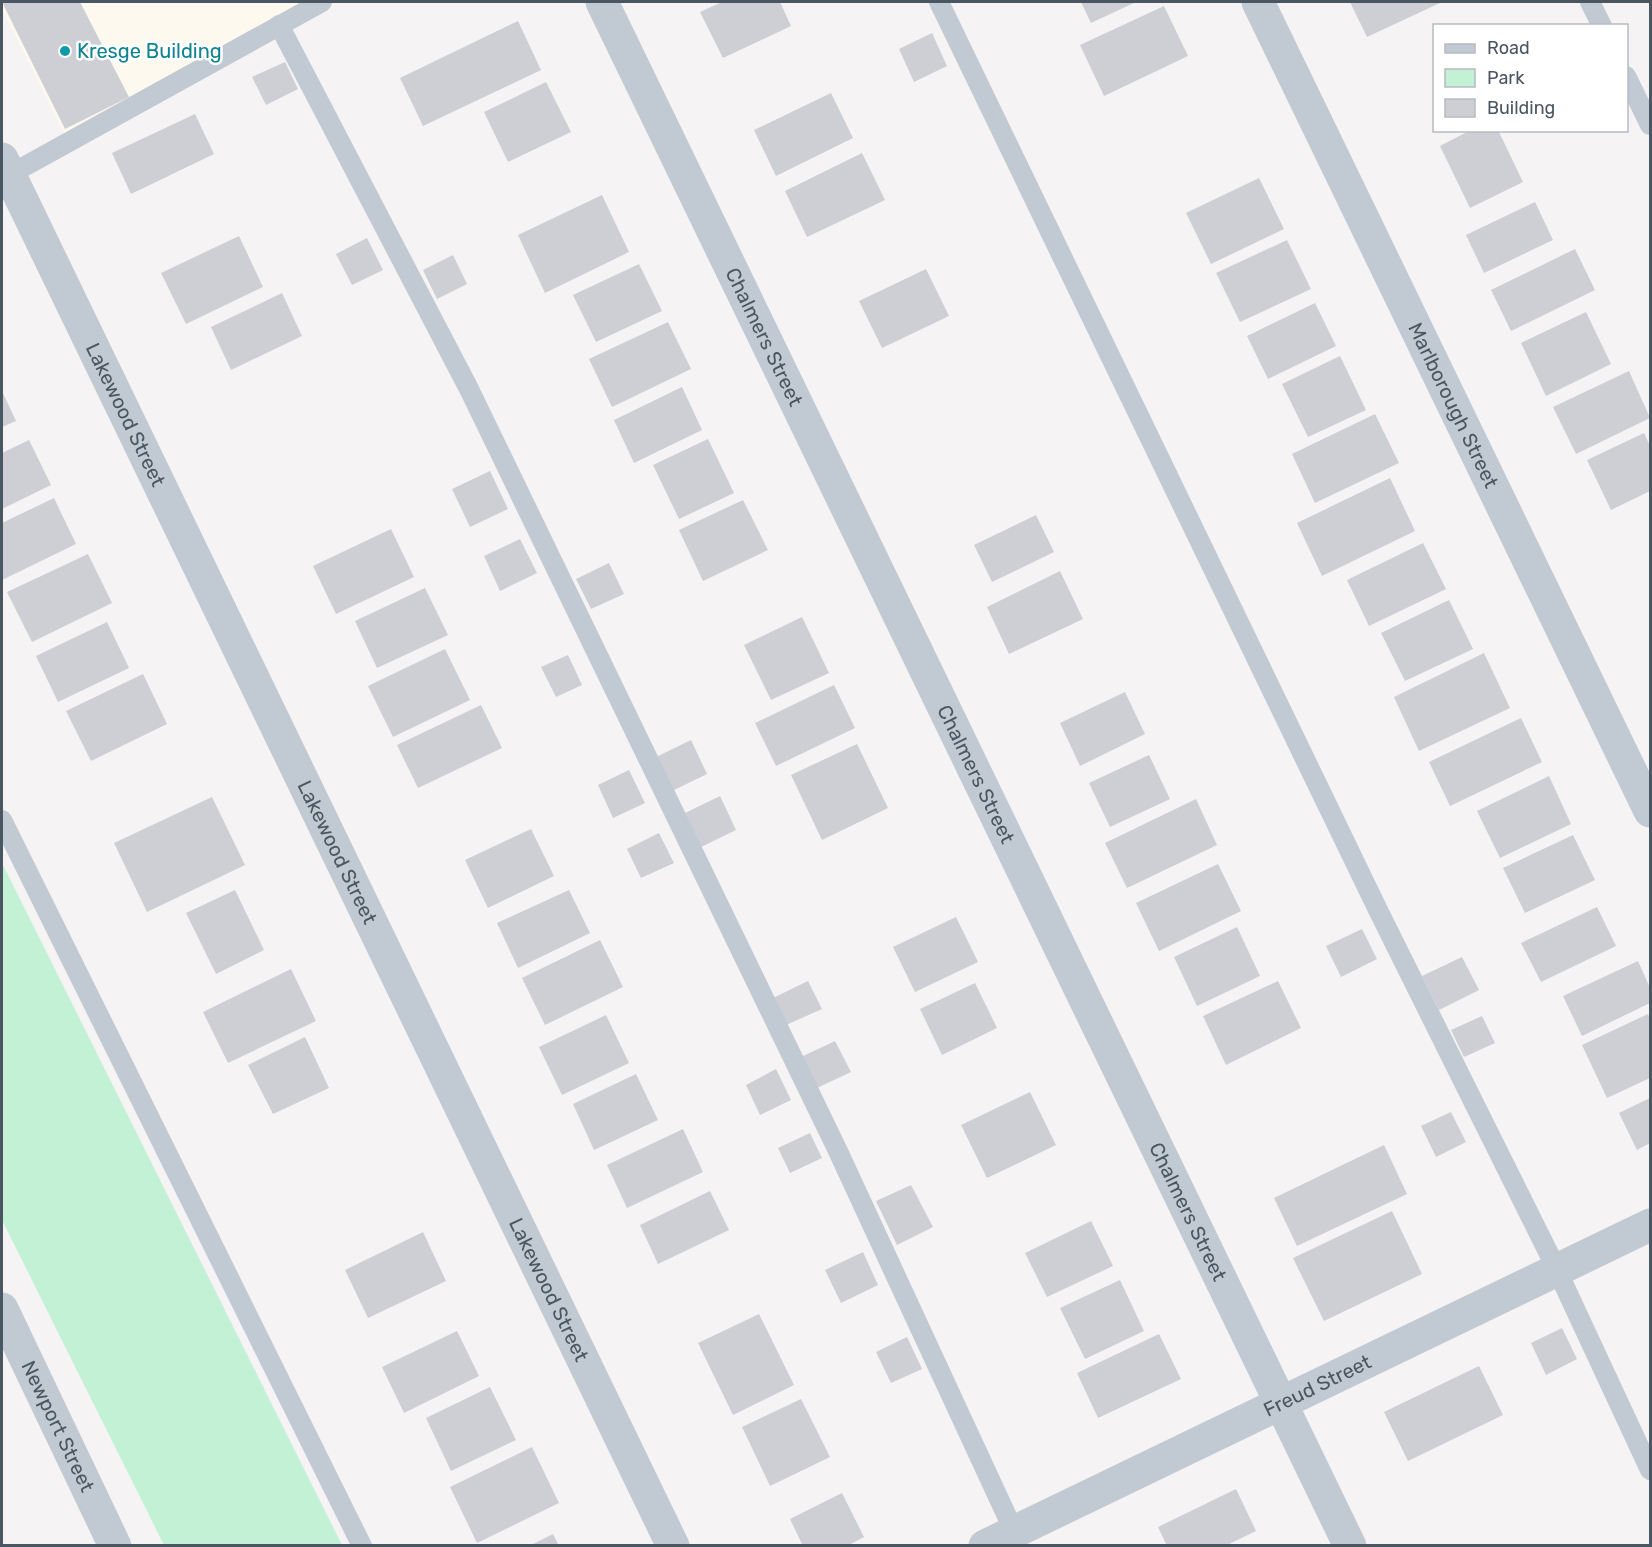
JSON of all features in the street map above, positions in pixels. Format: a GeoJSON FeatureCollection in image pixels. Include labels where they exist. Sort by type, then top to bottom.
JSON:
{"type":"FeatureCollection","features":[{"type":"Feature","properties":{"kind":"street","name":"Chalmers Street"},"geometry":{"type":"LineString","coordinates":[[602,2],[1350,1545]]}},
{"type":"Feature","properties":{"kind":"street","name":"Marlborough Street"},"geometry":{"type":"LineString","coordinates":[[1258,2],[1650,811]]}},
{"type":"Feature","properties":{"kind":"street","name":"Lakewood Street"},"geometry":{"type":"LineString","coordinates":[[5,167],[673,1545]]}},
{"type":"Feature","properties":{"kind":"street","name":"Freud Street"},"geometry":{"type":"LineString","coordinates":[[1006,1541],[1280,1404],[1650,1225]]}},
{"type":"Feature","properties":{"kind":"street","name":"Newport Street"},"geometry":{"type":"LineString","coordinates":[[2,1309],[115,1545]]}},
{"type":"Feature","properties":{"kind":"lane"},"geometry":{"type":"LineString","coordinates":[[5,167],[322,2]]}},
{"type":"Feature","properties":{"kind":"lane"},"geometry":{"type":"LineString","coordinates":[[939,2],[1373,900],[1557,1270],[1650,1470]]}},
{"type":"Feature","properties":{"kind":"lane"},"geometry":{"type":"LineString","coordinates":[[1590,2],[1601,24]]}},
{"type":"Feature","properties":{"kind":"lane"},"geometry":{"type":"LineString","coordinates":[[279,25],[474,400],[837,1149],[1006,1541]]}},
{"type":"Feature","properties":{"kind":"lane"},"geometry":{"type":"LineString","coordinates":[[1628,80],[1650,125]]}},
{"type":"Feature","properties":{"kind":"lane"},"geometry":{"type":"LineString","coordinates":[[2,820],[362,1545]]}},
{"type":"Feature","properties":{"kind":"shaded area"},"geometry":{"type":"Polygon","coordinates":[[[2,2],[305,2],[65,135],[2,9],[2,2]]]}},
{"type":"Feature","properties":{"kind":"green space"},"geometry":{"type":"Polygon","coordinates":[[[2,863],[342,1545],[164,1545],[2,1220],[2,863]]]}},
{"type":"Feature","properties":{"kind":"building","name":"Kresge Building"},"geometry":{"type":"Polygon","coordinates":[[[2,2],[80,2],[129,97],[65,129],[2,2]]]}},
{"type":"Feature","properties":{"kind":"building"},"geometry":{"type":"Polygon","coordinates":[[[722,2],[780,2],[791,26],[723,58],[700,12],[722,2]]]}},
{"type":"Feature","properties":{"kind":"building"},"geometry":{"type":"Polygon","coordinates":[[[1081,2],[1136,2],[1091,23],[1081,2]]]}},
{"type":"Feature","properties":{"kind":"building"},"geometry":{"type":"Polygon","coordinates":[[[1350,2],[1442,2],[1367,37],[1350,2]]]}},
{"type":"Feature","properties":{"kind":"building"},"geometry":{"type":"Polygon","coordinates":[[[1164,6],[1188,56],[1104,96],[1080,45],[1164,6]]]}},
{"type":"Feature","properties":{"kind":"building"},"geometry":{"type":"Polygon","coordinates":[[[518,21],[541,70],[423,126],[400,78],[518,21]]]}},
{"type":"Feature","properties":{"kind":"building"},"geometry":{"type":"Polygon","coordinates":[[[932,33],[947,66],[914,82],[899,49],[932,33]]]}},
{"type":"Feature","properties":{"kind":"building"},"geometry":{"type":"Polygon","coordinates":[[[285,62],[298,89],[266,105],[252,77],[285,62]]]}},
{"type":"Feature","properties":{"kind":"building"},"geometry":{"type":"Polygon","coordinates":[[[546,82],[571,132],[508,162],[484,112],[546,82]]]}},
{"type":"Feature","properties":{"kind":"building"},"geometry":{"type":"Polygon","coordinates":[[[831,93],[853,138],[776,176],[754,130],[831,93]]]}},
{"type":"Feature","properties":{"kind":"building"},"geometry":{"type":"Polygon","coordinates":[[[195,114],[214,154],[131,194],[112,153],[195,114]]]}},
{"type":"Feature","properties":{"kind":"building"},"geometry":{"type":"Polygon","coordinates":[[[1467,132],[1499,132],[1523,182],[1470,208],[1440,146],[1467,132]]]}},
{"type":"Feature","properties":{"kind":"building"},"geometry":{"type":"Polygon","coordinates":[[[862,153],[885,200],[807,237],[785,191],[862,153]]]}},
{"type":"Feature","properties":{"kind":"building"},"geometry":{"type":"Polygon","coordinates":[[[1259,178],[1284,229],[1211,264],[1186,213],[1259,178]]]}},
{"type":"Feature","properties":{"kind":"building"},"geometry":{"type":"Polygon","coordinates":[[[602,195],[629,252],[545,293],[518,235],[602,195]]]}},
{"type":"Feature","properties":{"kind":"building"},"geometry":{"type":"Polygon","coordinates":[[[1535,202],[1553,240],[1484,273],[1466,235],[1535,202]]]}},
{"type":"Feature","properties":{"kind":"building"},"geometry":{"type":"Polygon","coordinates":[[[239,236],[263,287],[186,324],[161,273],[239,236]]]}},
{"type":"Feature","properties":{"kind":"building"},"geometry":{"type":"Polygon","coordinates":[[[367,238],[383,270],[352,285],[336,254],[367,238]]]}},
{"type":"Feature","properties":{"kind":"building"},"geometry":{"type":"Polygon","coordinates":[[[1287,240],[1311,289],[1240,322],[1216,273],[1287,240]]]}},
{"type":"Feature","properties":{"kind":"building"},"geometry":{"type":"Polygon","coordinates":[[[1575,249],[1595,290],[1511,331],[1491,290],[1575,249]]]}},
{"type":"Feature","properties":{"kind":"building"},"geometry":{"type":"Polygon","coordinates":[[[453,255],[467,284],[437,299],[423,270],[453,255]]]}},
{"type":"Feature","properties":{"kind":"building"},"geometry":{"type":"Polygon","coordinates":[[[639,264],[662,311],[596,342],[573,295],[639,264]]]}},
{"type":"Feature","properties":{"kind":"building"},"geometry":{"type":"Polygon","coordinates":[[[926,269],[949,316],[882,348],[859,301],[926,269]]]}},
{"type":"Feature","properties":{"kind":"building"},"geometry":{"type":"Polygon","coordinates":[[[282,293],[302,336],[231,370],[211,327],[282,293]]]}},
{"type":"Feature","properties":{"kind":"building"},"geometry":{"type":"Polygon","coordinates":[[[1315,303],[1336,346],[1268,379],[1247,336],[1315,303]]]}},
{"type":"Feature","properties":{"kind":"building"},"geometry":{"type":"Polygon","coordinates":[[[1586,312],[1611,364],[1546,396],[1521,343],[1586,312]]]}},
{"type":"Feature","properties":{"kind":"building"},"geometry":{"type":"Polygon","coordinates":[[[668,322],[691,369],[612,407],[589,359],[668,322]]]}},
{"type":"Feature","properties":{"kind":"building"},"geometry":{"type":"Polygon","coordinates":[[[1340,356],[1366,410],[1308,437],[1282,384],[1340,356]]]}},
{"type":"Feature","properties":{"kind":"building"},"geometry":{"type":"Polygon","coordinates":[[[1629,371],[1650,418],[1576,454],[1553,407],[1629,371]]]}},
{"type":"Feature","properties":{"kind":"building"},"geometry":{"type":"Polygon","coordinates":[[[682,387],[702,430],[634,463],[614,420],[682,387]]]}},
{"type":"Feature","properties":{"kind":"building"},"geometry":{"type":"Polygon","coordinates":[[[2,391],[16,421],[2,427],[2,391]]]}},
{"type":"Feature","properties":{"kind":"building"},"geometry":{"type":"Polygon","coordinates":[[[1375,414],[1399,463],[1315,503],[1292,454],[1375,414]]]}},
{"type":"Feature","properties":{"kind":"building"},"geometry":{"type":"Polygon","coordinates":[[[1644,433],[1650,446],[1650,491],[1611,510],[1587,460],[1644,433]]]}},
{"type":"Feature","properties":{"kind":"building"},"geometry":{"type":"Polygon","coordinates":[[[708,439],[734,493],[679,519],[653,465],[708,439]]]}},
{"type":"Feature","properties":{"kind":"building"},"geometry":{"type":"Polygon","coordinates":[[[29,440],[51,485],[2,509],[2,453],[29,440]]]}},
{"type":"Feature","properties":{"kind":"building"},"geometry":{"type":"Polygon","coordinates":[[[490,471],[508,509],[470,527],[452,489],[490,471]]]}},
{"type":"Feature","properties":{"kind":"building"},"geometry":{"type":"Polygon","coordinates":[[[1390,478],[1415,531],[1322,576],[1297,523],[1390,478]]]}},
{"type":"Feature","properties":{"kind":"building"},"geometry":{"type":"Polygon","coordinates":[[[54,498],[76,544],[2,580],[2,523],[54,498]]]}},
{"type":"Feature","properties":{"kind":"building"},"geometry":{"type":"Polygon","coordinates":[[[743,500],[768,550],[703,581],[679,530],[743,500]]]}},
{"type":"Feature","properties":{"kind":"building"},"geometry":{"type":"Polygon","coordinates":[[[1036,515],[1054,552],[992,582],[974,545],[1036,515]]]}},
{"type":"Feature","properties":{"kind":"building"},"geometry":{"type":"Polygon","coordinates":[[[391,529],[414,577],[336,614],[313,566],[391,529]]]}},
{"type":"Feature","properties":{"kind":"building"},"geometry":{"type":"Polygon","coordinates":[[[520,539],[537,573],[500,591],[484,556],[520,539]]]}},
{"type":"Feature","properties":{"kind":"building"},"geometry":{"type":"Polygon","coordinates":[[[1423,543],[1446,589],[1369,626],[1347,580],[1423,543]]]}},
{"type":"Feature","properties":{"kind":"building"},"geometry":{"type":"Polygon","coordinates":[[[88,554],[112,603],[32,642],[7,592],[88,554]]]}},
{"type":"Feature","properties":{"kind":"building"},"geometry":{"type":"Polygon","coordinates":[[[609,563],[624,594],[591,609],[576,579],[609,563]]]}},
{"type":"Feature","properties":{"kind":"building"},"geometry":{"type":"Polygon","coordinates":[[[1060,571],[1083,619],[1009,654],[987,607],[1060,571]]]}},
{"type":"Feature","properties":{"kind":"building"},"geometry":{"type":"Polygon","coordinates":[[[425,588],[448,635],[377,668],[355,621],[425,588]]]}},
{"type":"Feature","properties":{"kind":"building"},"geometry":{"type":"Polygon","coordinates":[[[1449,600],[1473,649],[1405,681],[1381,633],[1449,600]]]}},
{"type":"Feature","properties":{"kind":"building"},"geometry":{"type":"Polygon","coordinates":[[[802,617],[829,673],[771,700],[744,645],[802,617]]]}},
{"type":"Feature","properties":{"kind":"building"},"geometry":{"type":"Polygon","coordinates":[[[107,622],[129,668],[58,702],[36,656],[107,622]]]}},
{"type":"Feature","properties":{"kind":"building"},"geometry":{"type":"Polygon","coordinates":[[[445,649],[470,700],[393,737],[368,686],[445,649]]]}},
{"type":"Feature","properties":{"kind":"building"},"geometry":{"type":"Polygon","coordinates":[[[1484,653],[1510,708],[1419,751],[1394,697],[1484,653]]]}},
{"type":"Feature","properties":{"kind":"building"},"geometry":{"type":"Polygon","coordinates":[[[568,655],[582,685],[556,697],[541,667],[568,655]]]}},
{"type":"Feature","properties":{"kind":"building"},"geometry":{"type":"Polygon","coordinates":[[[143,674],[167,724],[91,761],[66,711],[143,674]]]}},
{"type":"Feature","properties":{"kind":"building"},"geometry":{"type":"Polygon","coordinates":[[[834,685],[855,728],[776,766],[755,723],[834,685]]]}},
{"type":"Feature","properties":{"kind":"building"},"geometry":{"type":"Polygon","coordinates":[[[1125,692],[1145,734],[1080,766],[1060,723],[1125,692]]]}},
{"type":"Feature","properties":{"kind":"building"},"geometry":{"type":"Polygon","coordinates":[[[481,705],[502,748],[418,788],[397,745],[481,705]]]}},
{"type":"Feature","properties":{"kind":"building"},"geometry":{"type":"Polygon","coordinates":[[[1521,718],[1542,762],[1450,806],[1429,762],[1521,718]]]}},
{"type":"Feature","properties":{"kind":"building"},"geometry":{"type":"Polygon","coordinates":[[[691,740],[707,774],[672,791],[656,757],[691,740]]]}},
{"type":"Feature","properties":{"kind":"building"},"geometry":{"type":"Polygon","coordinates":[[[857,744],[888,808],[822,840],[791,775],[857,744]]]}},
{"type":"Feature","properties":{"kind":"building"},"geometry":{"type":"Polygon","coordinates":[[[1149,755],[1170,799],[1110,827],[1089,783],[1149,755]]]}},
{"type":"Feature","properties":{"kind":"building"},"geometry":{"type":"Polygon","coordinates":[[[629,770],[645,803],[613,818],[598,785],[629,770]]]}},
{"type":"Feature","properties":{"kind":"building"},"geometry":{"type":"Polygon","coordinates":[[[1549,776],[1571,824],[1500,858],[1477,811],[1549,776]]]}},
{"type":"Feature","properties":{"kind":"building"},"geometry":{"type":"Polygon","coordinates":[[[720,796],[736,830],[701,847],[685,813],[720,796]]]}},
{"type":"Feature","properties":{"kind":"building"},"geometry":{"type":"Polygon","coordinates":[[[212,797],[245,865],[147,912],[114,843],[212,797]]]}},
{"type":"Feature","properties":{"kind":"building"},"geometry":{"type":"Polygon","coordinates":[[[1196,799],[1217,845],[1127,888],[1105,843],[1196,799]]]}},
{"type":"Feature","properties":{"kind":"building"},"geometry":{"type":"Polygon","coordinates":[[[531,829],[554,876],[488,908],[465,860],[531,829]]]}},
{"type":"Feature","properties":{"kind":"building"},"geometry":{"type":"Polygon","coordinates":[[[659,833],[674,863],[641,878],[627,849],[659,833]]]}},
{"type":"Feature","properties":{"kind":"building"},"geometry":{"type":"Polygon","coordinates":[[[1573,835],[1595,880],[1525,913],[1503,868],[1573,835]]]}},
{"type":"Feature","properties":{"kind":"building"},"geometry":{"type":"Polygon","coordinates":[[[1218,864],[1241,911],[1159,951],[1136,903],[1218,864]]]}},
{"type":"Feature","properties":{"kind":"building"},"geometry":{"type":"Polygon","coordinates":[[[235,890],[264,950],[216,974],[186,913],[235,890]]]}},
{"type":"Feature","properties":{"kind":"building"},"geometry":{"type":"Polygon","coordinates":[[[569,890],[590,933],[518,968],[497,923],[569,890]]]}},
{"type":"Feature","properties":{"kind":"building"},"geometry":{"type":"Polygon","coordinates":[[[1597,907],[1616,946],[1541,982],[1521,943],[1597,907]]]}},
{"type":"Feature","properties":{"kind":"building"},"geometry":{"type":"Polygon","coordinates":[[[956,917],[978,962],[915,992],[893,947],[956,917]]]}},
{"type":"Feature","properties":{"kind":"building"},"geometry":{"type":"Polygon","coordinates":[[[1237,927],[1260,976],[1197,1006],[1174,957],[1237,927]]]}},
{"type":"Feature","properties":{"kind":"building"},"geometry":{"type":"Polygon","coordinates":[[[1362,929],[1377,959],[1341,977],[1326,946],[1362,929]]]}},
{"type":"Feature","properties":{"kind":"building"},"geometry":{"type":"Polygon","coordinates":[[[600,940],[623,987],[545,1025],[522,978],[600,940]]]}},
{"type":"Feature","properties":{"kind":"building"},"geometry":{"type":"Polygon","coordinates":[[[1462,957],[1479,990],[1439,1010],[1422,976],[1462,957]]]}},
{"type":"Feature","properties":{"kind":"building"},"geometry":{"type":"Polygon","coordinates":[[[1638,961],[1650,988],[1650,1003],[1582,1036],[1563,996],[1638,961]]]}},
{"type":"Feature","properties":{"kind":"building"},"geometry":{"type":"Polygon","coordinates":[[[291,969],[316,1021],[228,1063],[203,1012],[291,969]]]}},
{"type":"Feature","properties":{"kind":"building"},"geometry":{"type":"Polygon","coordinates":[[[808,981],[822,1009],[786,1025],[773,998],[808,981]]]}},
{"type":"Feature","properties":{"kind":"building"},"geometry":{"type":"Polygon","coordinates":[[[1278,981],[1301,1028],[1226,1065],[1203,1016],[1278,981]]]}},
{"type":"Feature","properties":{"kind":"building"},"geometry":{"type":"Polygon","coordinates":[[[975,983],[997,1028],[942,1055],[920,1009],[975,983]]]}},
{"type":"Feature","properties":{"kind":"building"},"geometry":{"type":"Polygon","coordinates":[[[1648,1014],[1650,1020],[1650,1078],[1607,1098],[1582,1045],[1648,1014]]]}},
{"type":"Feature","properties":{"kind":"building"},"geometry":{"type":"Polygon","coordinates":[[[606,1015],[629,1063],[562,1095],[539,1047],[606,1015]]]}},
{"type":"Feature","properties":{"kind":"building"},"geometry":{"type":"Polygon","coordinates":[[[1482,1016],[1495,1043],[1464,1057],[1451,1030],[1482,1016]]]}},
{"type":"Feature","properties":{"kind":"building"},"geometry":{"type":"Polygon","coordinates":[[[305,1037],[329,1088],[273,1114],[248,1065],[305,1037]]]}},
{"type":"Feature","properties":{"kind":"building"},"geometry":{"type":"Polygon","coordinates":[[[835,1041],[851,1072],[817,1088],[801,1057],[835,1041]]]}},
{"type":"Feature","properties":{"kind":"building"},"geometry":{"type":"Polygon","coordinates":[[[776,1069],[791,1100],[760,1115],[746,1085],[776,1069]]]}},
{"type":"Feature","properties":{"kind":"building"},"geometry":{"type":"Polygon","coordinates":[[[636,1074],[658,1120],[594,1150],[573,1104],[636,1074]]]}},
{"type":"Feature","properties":{"kind":"building"},"geometry":{"type":"Polygon","coordinates":[[[1030,1092],[1056,1145],[987,1178],[961,1125],[1030,1092]]]}},
{"type":"Feature","properties":{"kind":"building"},"geometry":{"type":"Polygon","coordinates":[[[1650,1098],[1650,1143],[1637,1150],[1619,1113],[1650,1098]]]}},
{"type":"Feature","properties":{"kind":"building"},"geometry":{"type":"Polygon","coordinates":[[[1451,1112],[1466,1142],[1436,1157],[1421,1126],[1451,1112]]]}},
{"type":"Feature","properties":{"kind":"building"},"geometry":{"type":"Polygon","coordinates":[[[683,1129],[703,1172],[627,1208],[607,1165],[683,1129]]]}},
{"type":"Feature","properties":{"kind":"building"},"geometry":{"type":"Polygon","coordinates":[[[810,1133],[822,1158],[790,1173],[778,1148],[810,1133]]]}},
{"type":"Feature","properties":{"kind":"building"},"geometry":{"type":"Polygon","coordinates":[[[1384,1145],[1407,1194],[1297,1246],[1274,1198],[1384,1145]]]}},
{"type":"Feature","properties":{"kind":"building"},"geometry":{"type":"Polygon","coordinates":[[[911,1185],[933,1227],[897,1245],[876,1201],[911,1185]]]}},
{"type":"Feature","properties":{"kind":"building"},"geometry":{"type":"Polygon","coordinates":[[[710,1191],[729,1230],[658,1264],[640,1225],[710,1191]]]}},
{"type":"Feature","properties":{"kind":"building"},"geometry":{"type":"Polygon","coordinates":[[[1392,1211],[1422,1274],[1324,1321],[1293,1258],[1392,1211]]]}},
{"type":"Feature","properties":{"kind":"building"},"geometry":{"type":"Polygon","coordinates":[[[1091,1221],[1113,1266],[1047,1297],[1025,1253],[1091,1221]]]}},
{"type":"Feature","properties":{"kind":"building"},"geometry":{"type":"Polygon","coordinates":[[[423,1232],[446,1281],[368,1318],[345,1270],[423,1232]]]}},
{"type":"Feature","properties":{"kind":"building"},"geometry":{"type":"Polygon","coordinates":[[[863,1252],[878,1285],[841,1303],[825,1270],[863,1252]]]}},
{"type":"Feature","properties":{"kind":"building"},"geometry":{"type":"Polygon","coordinates":[[[1120,1280],[1144,1331],[1085,1359],[1060,1308],[1120,1280]]]}},
{"type":"Feature","properties":{"kind":"building"},"geometry":{"type":"Polygon","coordinates":[[[759,1314],[794,1385],[733,1415],[698,1343],[759,1314]]]}},
{"type":"Feature","properties":{"kind":"building"},"geometry":{"type":"Polygon","coordinates":[[[1562,1328],[1577,1359],[1546,1375],[1531,1343],[1562,1328]]]}},
{"type":"Feature","properties":{"kind":"building"},"geometry":{"type":"Polygon","coordinates":[[[457,1331],[479,1376],[404,1413],[382,1367],[457,1331]]]}},
{"type":"Feature","properties":{"kind":"building"},"geometry":{"type":"Polygon","coordinates":[[[1159,1334],[1181,1379],[1098,1418],[1077,1373],[1159,1334]]]}},
{"type":"Feature","properties":{"kind":"building"},"geometry":{"type":"Polygon","coordinates":[[[907,1337],[922,1369],[891,1383],[876,1352],[907,1337]]]}},
{"type":"Feature","properties":{"kind":"building"},"geometry":{"type":"Polygon","coordinates":[[[1479,1366],[1503,1415],[1408,1461],[1384,1412],[1479,1366]]]}},
{"type":"Feature","properties":{"kind":"building"},"geometry":{"type":"Polygon","coordinates":[[[490,1387],[516,1440],[451,1471],[426,1418],[490,1387]]]}},
{"type":"Feature","properties":{"kind":"building"},"geometry":{"type":"Polygon","coordinates":[[[801,1399],[830,1457],[770,1486],[742,1427],[801,1399]]]}},
{"type":"Feature","properties":{"kind":"building"},"geometry":{"type":"Polygon","coordinates":[[[532,1447],[559,1503],[477,1543],[450,1487],[532,1447]]]}},
{"type":"Feature","properties":{"kind":"building"},"geometry":{"type":"Polygon","coordinates":[[[1236,1489],[1256,1531],[1225,1546],[1167,1546],[1158,1527],[1236,1489]]]}},
{"type":"Feature","properties":{"kind":"building"},"geometry":{"type":"Polygon","coordinates":[[[842,1493],[864,1537],[847,1546],[803,1546],[790,1519],[842,1493]]]}},
{"type":"Feature","properties":{"kind":"building"},"geometry":{"type":"Polygon","coordinates":[[[553,1534],[559,1546],[529,1546],[553,1534]]]}},
{"type":"Feature","properties":{"kind":"place","name":"Kresge Building"},"geometry":{"type":"Point","coordinates":[65,51]}}]}
